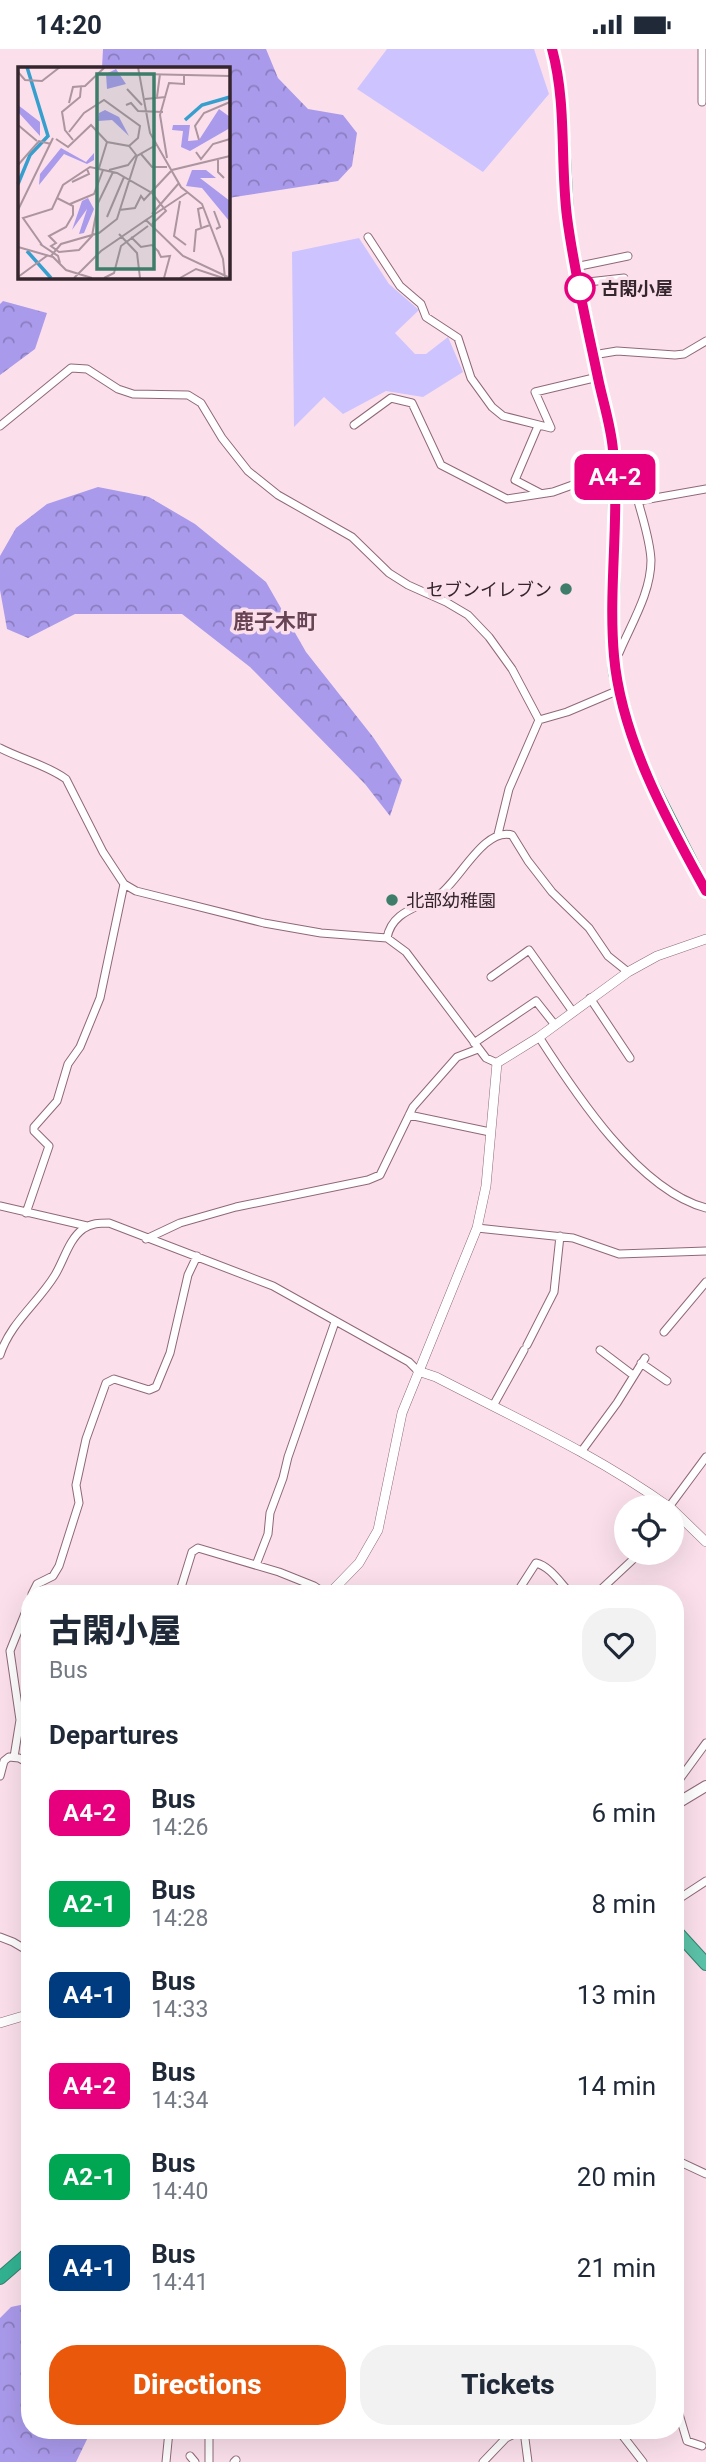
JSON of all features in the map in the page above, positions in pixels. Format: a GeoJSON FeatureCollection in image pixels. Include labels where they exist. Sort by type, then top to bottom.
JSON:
{"type":"FeatureCollection","features":[{"type":"Feature","properties":{"kind":"highway"},"geometry":{"type":"LineString","coordinates":[[552,49],[561,100],[567,215],[575,267],[610,429],[614,470],[614,654],[619,690],[629,728],[647,775],[706,891]]}},
{"type":"Feature","properties":{"kind":"highway"},"geometry":{"type":"LineString","coordinates":[[684,1940],[706,1964]]}},
{"type":"Feature","properties":{"kind":"highway"},"geometry":{"type":"LineString","coordinates":[[0,2278],[21,2260]]}},
{"type":"Feature","properties":{"kind":"main road"},"geometry":{"type":"LineString","coordinates":[[684,1799],[706,1786]]}},
{"type":"Feature","properties":{"kind":"street"},"geometry":{"type":"LineString","coordinates":[[702,49],[702,102]]}},
{"type":"Feature","properties":{"kind":"street"},"geometry":{"type":"LineString","coordinates":[[368,237],[400,286],[421,304],[426,317],[458,338],[471,378],[492,407],[503,416],[548,429],[551,425],[535,392],[598,377]]}},
{"type":"Feature","properties":{"kind":"street"},"geometry":{"type":"LineString","coordinates":[[575,267],[628,256]]}},
{"type":"Feature","properties":{"kind":"street"},"geometry":{"type":"LineString","coordinates":[[579,283],[624,278]]}},
{"type":"Feature","properties":{"kind":"street"},"geometry":{"type":"LineString","coordinates":[[593,355],[617,351],[684,354],[706,341]]}},
{"type":"Feature","properties":{"kind":"street"},"geometry":{"type":"LineString","coordinates":[[0,426],[71,368],[87,369],[118,389],[133,394],[188,395],[205,407],[222,438],[248,471],[278,495],[352,537],[389,573],[408,585],[468,615],[489,637],[512,669],[539,720]]}},
{"type":"Feature","properties":{"kind":"street"},"geometry":{"type":"LineString","coordinates":[[354,425],[391,398],[412,403],[441,465],[507,499],[553,492],[614,470],[628,473],[638,501],[651,560],[643,599],[618,653],[614,654]]}},
{"type":"Feature","properties":{"kind":"street"},"geometry":{"type":"LineString","coordinates":[[538,426],[516,480],[541,493]]}},
{"type":"Feature","properties":{"kind":"street"},"geometry":{"type":"LineString","coordinates":[[638,501],[706,489]]}},
{"type":"Feature","properties":{"kind":"street"},"geometry":{"type":"LineString","coordinates":[[539,720],[567,712],[619,690]]}},
{"type":"Feature","properties":{"kind":"street"},"geometry":{"type":"LineString","coordinates":[[498,834],[509,789],[539,720]]}},
{"type":"Feature","properties":{"kind":"street"},"geometry":{"type":"LineString","coordinates":[[0,748],[57,772],[66,779],[103,852],[124,884],[147,895],[264,923],[321,933],[387,938],[406,953],[486,1058],[497,1063]]}},
{"type":"Feature","properties":{"kind":"street"},"geometry":{"type":"LineString","coordinates":[[387,938],[400,915],[440,894],[485,843],[498,834],[512,835],[528,862],[552,892],[589,928],[608,956],[628,972]]}},
{"type":"Feature","properties":{"kind":"street"},"geometry":{"type":"LineString","coordinates":[[26,1213],[49,1146],[34,1131],[34,1127],[57,1101],[68,1064],[80,1047],[100,997],[124,884]]}},
{"type":"Feature","properties":{"kind":"street"},"geometry":{"type":"LineString","coordinates":[[497,1063],[539,1037],[628,972],[657,956],[706,939]]}},
{"type":"Feature","properties":{"kind":"street"},"geometry":{"type":"LineString","coordinates":[[491,977],[529,950],[573,1012]]}},
{"type":"Feature","properties":{"kind":"street"},"geometry":{"type":"LineString","coordinates":[[590,998],[630,1058]]}},
{"type":"Feature","properties":{"kind":"street"},"geometry":{"type":"LineString","coordinates":[[146,1239],[180,1223],[236,1207],[368,1180],[380,1175],[409,1115],[442,1071],[457,1057],[536,1001],[555,1025]]}},
{"type":"Feature","properties":{"kind":"street"},"geometry":{"type":"LineString","coordinates":[[539,1037],[579,1099],[650,1177],[706,1208]]}},
{"type":"Feature","properties":{"kind":"street"},"geometry":{"type":"LineString","coordinates":[[337,1585],[359,1563],[378,1529],[402,1413],[477,1228],[485,1186],[497,1063]]}},
{"type":"Feature","properties":{"kind":"street"},"geometry":{"type":"LineString","coordinates":[[409,1115],[490,1132]]}},
{"type":"Feature","properties":{"kind":"street"},"geometry":{"type":"LineString","coordinates":[[0,1206],[87,1226]]}},
{"type":"Feature","properties":{"kind":"street"},"geometry":{"type":"LineString","coordinates":[[0,1355],[19,1319],[54,1276],[76,1236],[87,1226],[109,1223],[273,1286],[409,1361],[418,1371],[581,1452],[629,1478],[653,1495]]}},
{"type":"Feature","properties":{"kind":"street"},"geometry":{"type":"LineString","coordinates":[[477,1228],[573,1238],[619,1254],[706,1251]]}},
{"type":"Feature","properties":{"kind":"street"},"geometry":{"type":"LineString","coordinates":[[493,1406],[554,1292],[560,1236]]}},
{"type":"Feature","properties":{"kind":"street"},"geometry":{"type":"LineString","coordinates":[[36,1585],[52,1576],[59,1566],[79,1503],[76,1485],[86,1439],[106,1383],[114,1379],[149,1389],[156,1387],[170,1353],[188,1275],[197,1256]]}},
{"type":"Feature","properties":{"kind":"street"},"geometry":{"type":"LineString","coordinates":[[664,1332],[706,1282]]}},
{"type":"Feature","properties":{"kind":"street"},"geometry":{"type":"LineString","coordinates":[[256,1565],[268,1534],[270,1513],[288,1457],[335,1322]]}},
{"type":"Feature","properties":{"kind":"street"},"geometry":{"type":"LineString","coordinates":[[600,1350],[633,1375]]}},
{"type":"Feature","properties":{"kind":"street"},"geometry":{"type":"LineString","coordinates":[[581,1452],[617,1403],[643,1361],[667,1381]]}},
{"type":"Feature","properties":{"kind":"street"},"geometry":{"type":"LineString","coordinates":[[679,1495],[706,1457]]}},
{"type":"Feature","properties":{"kind":"street"},"geometry":{"type":"LineString","coordinates":[[684,1521],[706,1542]]}},
{"type":"Feature","properties":{"kind":"street"},"geometry":{"type":"LineString","coordinates":[[182,1585],[195,1549],[203,1548],[311,1585]]}},
{"type":"Feature","properties":{"kind":"street"},"geometry":{"type":"LineString","coordinates":[[522,1585],[536,1563],[552,1573],[563,1585]]}},
{"type":"Feature","properties":{"kind":"street"},"geometry":{"type":"LineString","coordinates":[[606,1585],[627,1565]]}},
{"type":"Feature","properties":{"kind":"street"},"geometry":{"type":"LineString","coordinates":[[14,1757],[20,1720],[10,1651],[21,1624]]}},
{"type":"Feature","properties":{"kind":"street"},"geometry":{"type":"LineString","coordinates":[[684,1773],[706,1743]]}},
{"type":"Feature","properties":{"kind":"street"},"geometry":{"type":"LineString","coordinates":[[0,1776],[4,1761],[14,1757],[21,1760]]}},
{"type":"Feature","properties":{"kind":"street"},"geometry":{"type":"LineString","coordinates":[[684,1895],[706,1881]]}},
{"type":"Feature","properties":{"kind":"street"},"geometry":{"type":"LineString","coordinates":[[0,1937],[21,1947]]}},
{"type":"Feature","properties":{"kind":"street"},"geometry":{"type":"LineString","coordinates":[[0,2023],[21,2017]]}},
{"type":"Feature","properties":{"kind":"street"},"geometry":{"type":"LineString","coordinates":[[684,2164],[706,2174]]}},
{"type":"Feature","properties":{"kind":"street"},"geometry":{"type":"LineString","coordinates":[[684,2431],[687,2441],[702,2446]]}},
{"type":"Feature","properties":{"kind":"street"},"geometry":{"type":"LineString","coordinates":[[166,2462],[168,2439]]}},
{"type":"Feature","properties":{"kind":"street"},"geometry":{"type":"LineString","coordinates":[[208,2461],[209,2439]]}},
{"type":"Feature","properties":{"kind":"street"},"geometry":{"type":"LineString","coordinates":[[483,2462],[505,2439]]}},
{"type":"Feature","properties":{"kind":"street"},"geometry":{"type":"LineString","coordinates":[[524,2439],[528,2462]]}},
{"type":"Feature","properties":{"kind":"street"},"geometry":{"type":"LineString","coordinates":[[625,2439],[643,2462]]}},
{"type":"Feature","properties":{"kind":"shaded area"},"geometry":{"type":"Polygon","coordinates":[[[387,49],[534,49],[549,94],[483,172],[357,89],[387,49]]]}},
{"type":"Feature","properties":{"kind":"shaded area"},"geometry":{"type":"Polygon","coordinates":[[[359,238],[389,284],[419,310],[395,333],[415,354],[426,354],[448,337],[463,372],[423,397],[386,391],[343,414],[324,397],[294,427],[292,252],[359,238]]]}},
{"type":"Feature","properties":{"kind":"green space"},"geometry":{"type":"Polygon","coordinates":[[[103,49],[266,49],[278,78],[308,109],[343,115],[357,133],[352,166],[338,181],[229,198],[229,67],[102,67],[103,49]]]}},
{"type":"Feature","properties":{"kind":"green space"},"geometry":{"type":"Polygon","coordinates":[[[3,301],[47,313],[35,349],[0,375],[0,304],[3,301]]]}},
{"type":"Feature","properties":{"kind":"green space"},"geometry":{"type":"Polygon","coordinates":[[[98,487],[149,497],[195,524],[266,582],[306,652],[373,737],[402,780],[390,816],[365,784],[250,667],[182,614],[75,614],[28,638],[7,629],[0,590],[0,556],[16,528],[47,504],[98,487]]]}},
{"type":"Feature","properties":{"kind":"green space"},"geometry":{"type":"Polygon","coordinates":[[[21,2305],[21,2439],[87,2439],[76,2462],[0,2462],[0,2318],[11,2307],[21,2305]]]}},
{"type":"Feature","properties":{"kind":"bus line","name":"A4-2"},"geometry":{"type":"LineString","coordinates":[[552,49],[561,100],[567,215],[575,267],[613,447],[615,527],[612,632],[615,673],[629,728],[647,775],[706,891]]}},
{"type":"Feature","properties":{"kind":"place","name":"古閑小屋"},"geometry":{"type":"Point","coordinates":[580,288]}},
{"type":"Feature","properties":{"kind":"place","name":"セブンイレブン"},"geometry":{"type":"Point","coordinates":[566,589]}},
{"type":"Feature","properties":{"kind":"place","name":"北部幼稚園"},"geometry":{"type":"Point","coordinates":[392,900]}},
{"type":"Feature","properties":{"kind":"district","name":"鹿子木町"},"geometry":{"type":"Point","coordinates":[275,622]}}]}
